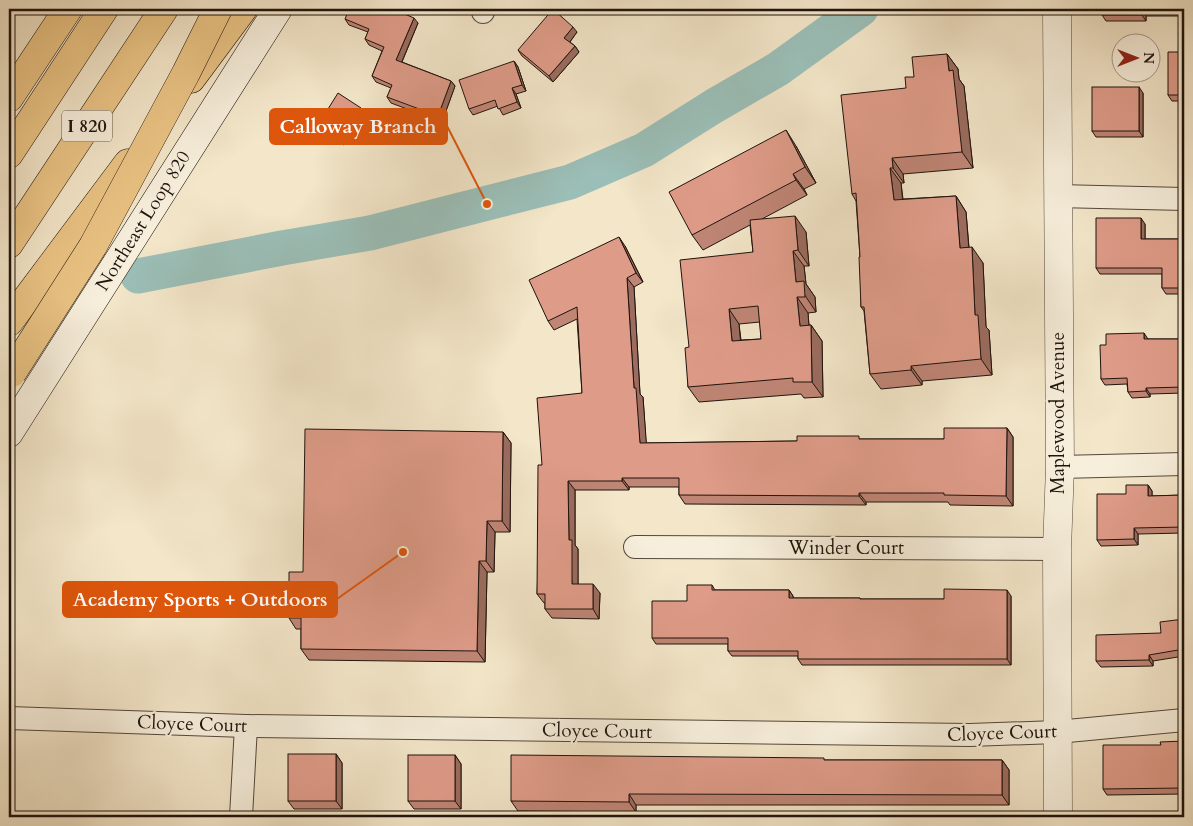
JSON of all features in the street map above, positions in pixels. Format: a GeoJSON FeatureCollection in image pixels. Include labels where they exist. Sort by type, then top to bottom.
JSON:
{"type":"FeatureCollection","features":[{"type":"Feature","properties":{"kind":"highway"},"geometry":{"type":"LineString","coordinates":[[9,98],[68,9]]}},
{"type":"Feature","properties":{"kind":"highway"},"geometry":{"type":"LineString","coordinates":[[9,154],[104,9]]}},
{"type":"Feature","properties":{"kind":"highway","name":"I 820"},"geometry":{"type":"LineString","coordinates":[[9,244],[164,9]]}},
{"type":"Feature","properties":{"kind":"highway"},"geometry":{"type":"LineString","coordinates":[[10,376],[93,246],[186,73],[218,9]]}},
{"type":"Feature","properties":{"kind":"highway"},"geometry":{"type":"LineString","coordinates":[[9,322],[243,9]]}},
{"type":"Feature","properties":{"kind":"street","name":"Northeast Loop 820"},"geometry":{"type":"LineString","coordinates":[[9,433],[278,9]]}},
{"type":"Feature","properties":{"kind":"street","name":"Maplewood Avenue"},"geometry":{"type":"LineString","coordinates":[[1057,9],[1060,468],[1057,549],[1058,817]]}},
{"type":"Feature","properties":{"kind":"street"},"geometry":{"type":"LineString","coordinates":[[1057,196],[1184,199]]}},
{"type":"Feature","properties":{"kind":"street"},"geometry":{"type":"LineString","coordinates":[[1060,468],[1184,464]]}},
{"type":"Feature","properties":{"kind":"street","name":"Winder Court"},"geometry":{"type":"LineString","coordinates":[[635,547],[1057,549]]}},
{"type":"Feature","properties":{"kind":"street","name":"Cloyce Court"},"geometry":{"type":"LineString","coordinates":[[9,718],[246,726],[970,735],[1057,732],[1184,720]]}},
{"type":"Feature","properties":{"kind":"street"},"geometry":{"type":"LineString","coordinates":[[241,817],[246,726]]}},
{"type":"Feature","properties":{"kind":"building"},"geometry":{"type":"Polygon","coordinates":[[[349,9],[393,9],[414,18],[396,60],[451,81],[438,116],[387,97],[392,85],[372,76],[384,47],[365,39],[369,29],[345,19],[349,9]]]}},
{"type":"Feature","properties":{"kind":"building"},"geometry":{"type":"Polygon","coordinates":[[[553,9],[573,27],[564,38],[575,46],[549,76],[518,50],[553,9]]]}},
{"type":"Feature","properties":{"kind":"building"},"geometry":{"type":"Polygon","coordinates":[[[1102,9],[1184,10],[1142,10],[1142,15],[1102,15],[1102,9]]]}},
{"type":"Feature","properties":{"kind":"building"},"geometry":{"type":"Polygon","coordinates":[[[1168,52],[1184,52],[1184,108],[1183,95],[1168,95],[1168,52]]]}},
{"type":"Feature","properties":{"kind":"building"},"geometry":{"type":"Polygon","coordinates":[[[947,54],[949,71],[953,70],[962,152],[892,158],[893,168],[890,168],[894,200],[956,196],[960,248],[972,247],[975,315],[978,315],[981,359],[911,366],[911,370],[870,374],[864,307],[861,307],[856,193],[852,194],[841,95],[906,88],[905,77],[914,77],[912,57],[947,54]]]}},
{"type":"Feature","properties":{"kind":"building"},"geometry":{"type":"Polygon","coordinates":[[[514,61],[522,85],[512,88],[517,102],[498,109],[495,100],[469,109],[459,80],[514,61]]]}},
{"type":"Feature","properties":{"kind":"building"},"geometry":{"type":"Polygon","coordinates":[[[1092,87],[1139,87],[1139,131],[1092,131],[1092,87]]]}},
{"type":"Feature","properties":{"kind":"building"},"geometry":{"type":"Polygon","coordinates":[[[338,93],[361,108],[340,140],[318,125],[338,93]]]}},
{"type":"Feature","properties":{"kind":"building"},"geometry":{"type":"Polygon","coordinates":[[[786,130],[805,167],[793,174],[796,180],[692,235],[669,192],[786,130]]]}},
{"type":"Feature","properties":{"kind":"building"},"geometry":{"type":"Polygon","coordinates":[[[795,216],[798,250],[793,251],[796,282],[804,281],[805,297],[797,297],[800,326],[811,325],[812,382],[793,382],[793,378],[688,387],[685,348],[689,347],[680,260],[753,252],[750,220],[795,216]],[[758,306],[729,309],[732,341],[761,339],[758,306]]]}},
{"type":"Feature","properties":{"kind":"building"},"geometry":{"type":"Polygon","coordinates":[[[1096,218],[1141,218],[1141,239],[1184,239],[1184,288],[1162,288],[1162,268],[1096,268],[1096,218]]]}},
{"type":"Feature","properties":{"kind":"building"},"geometry":{"type":"Polygon","coordinates":[[[619,237],[636,273],[627,278],[634,388],[636,388],[640,443],[797,441],[797,436],[859,436],[859,439],[944,439],[944,428],[1007,428],[1006,496],[944,495],[944,493],[859,493],[859,496],[679,495],[679,478],[622,478],[622,481],[568,481],[569,540],[572,540],[572,584],[593,584],[593,609],[545,609],[545,594],[537,594],[538,465],[542,465],[537,398],[582,393],[577,307],[548,321],[529,280],[619,237]]]}},
{"type":"Feature","properties":{"kind":"building"},"geometry":{"type":"Polygon","coordinates":[[[1144,333],[1144,339],[1184,339],[1184,387],[1146,388],[1146,391],[1128,392],[1127,378],[1101,379],[1100,345],[1106,345],[1106,334],[1144,333]]]}},
{"type":"Feature","properties":{"kind":"building"},"geometry":{"type":"Polygon","coordinates":[[[305,429],[503,432],[502,521],[487,521],[486,561],[479,561],[477,651],[301,649],[301,618],[289,618],[289,572],[303,572],[305,429]]]}},
{"type":"Feature","properties":{"kind":"building"},"geometry":{"type":"Polygon","coordinates":[[[1183,477],[1184,527],[1134,528],[1134,539],[1097,540],[1097,494],[1126,494],[1126,485],[1148,485],[1148,496],[1183,495],[1183,477]]]}},
{"type":"Feature","properties":{"kind":"building"},"geometry":{"type":"Polygon","coordinates":[[[687,585],[712,585],[712,590],[789,590],[789,598],[944,599],[944,589],[1007,590],[1007,659],[798,659],[798,651],[728,651],[728,638],[652,638],[652,601],[687,601],[687,585]]]}},
{"type":"Feature","properties":{"kind":"building"},"geometry":{"type":"Polygon","coordinates":[[[1184,619],[1184,649],[1149,655],[1149,660],[1096,661],[1096,635],[1161,633],[1160,622],[1184,619]]]}},
{"type":"Feature","properties":{"kind":"building"},"geometry":{"type":"Polygon","coordinates":[[[1184,741],[1183,788],[1103,789],[1103,745],[1161,745],[1160,742],[1184,741]]]}},
{"type":"Feature","properties":{"kind":"building"},"geometry":{"type":"Polygon","coordinates":[[[288,754],[336,754],[336,801],[288,801],[288,754]]]}},
{"type":"Feature","properties":{"kind":"building"},"geometry":{"type":"Polygon","coordinates":[[[408,755],[455,755],[455,801],[408,801],[408,755]]]}},
{"type":"Feature","properties":{"kind":"building"},"geometry":{"type":"Polygon","coordinates":[[[511,755],[824,758],[824,760],[1002,760],[1002,795],[629,794],[629,802],[511,801],[511,755]]]}},
{"type":"Feature","properties":{"kind":"waterway"},"geometry":{"type":"LineString","coordinates":[[138,276],[370,233],[570,182],[644,150],[778,69],[861,9]]}},
{"type":"Feature","properties":{"kind":"place","name":"Calloway Branch"},"geometry":{"type":"Point","coordinates":[487,204]}},
{"type":"Feature","properties":{"kind":"place","name":"Academy Sports + Outdoors"},"geometry":{"type":"Point","coordinates":[403,552]}}]}
